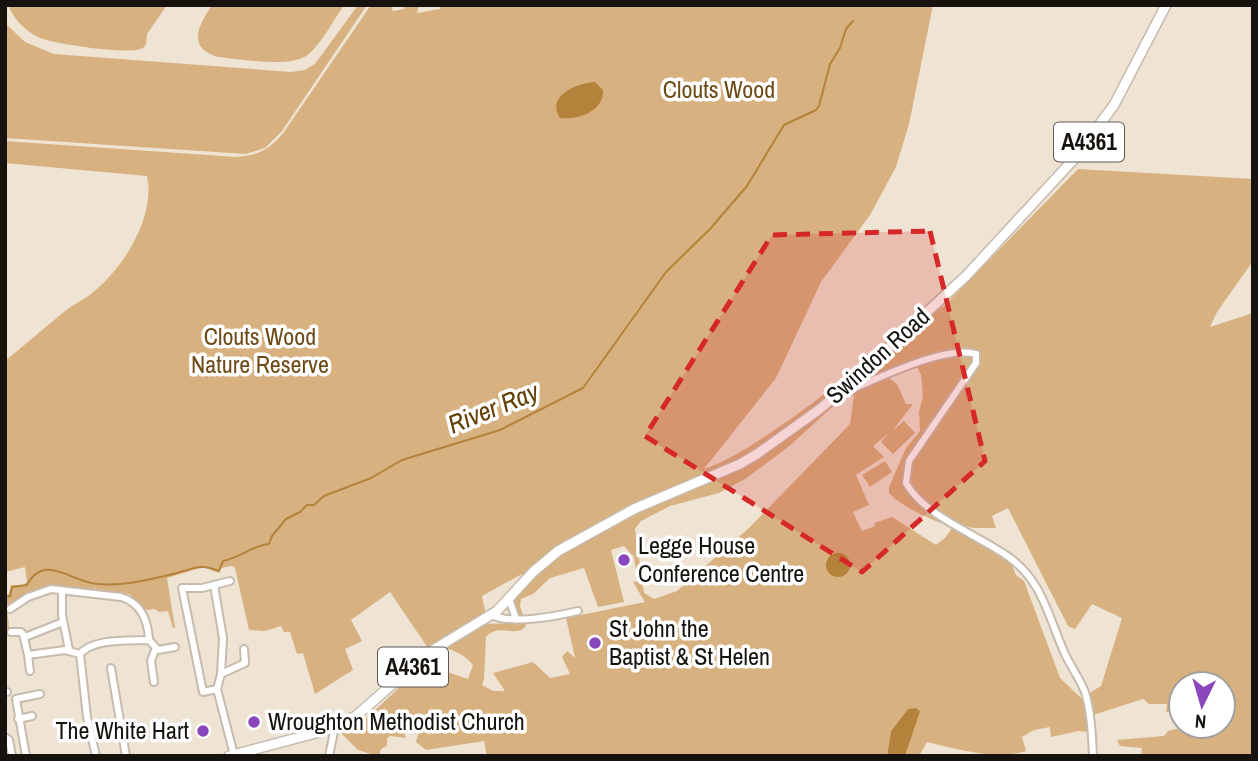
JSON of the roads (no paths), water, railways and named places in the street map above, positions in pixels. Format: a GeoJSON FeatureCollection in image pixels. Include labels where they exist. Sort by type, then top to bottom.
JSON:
{"type":"FeatureCollection","features":[{"type":"Feature","properties":{"kind":"main road","name":"Swindon Road"},"geometry":{"type":"LineString","coordinates":[[492,615],[548,559],[574,541],[634,509],[748,459],[835,396],[861,373],[976,267],[1088,143],[1114,105],[1166,5]]}},
{"type":"Feature","properties":{"kind":"main road","name":"A4361"},"geometry":{"type":"LineString","coordinates":[[232,755],[336,730],[368,707],[436,647],[492,615]]}},
{"type":"Feature","properties":{"kind":"street"},"geometry":{"type":"LineString","coordinates":[[835,396],[926,360],[969,352],[976,354],[976,363],[909,461],[906,483],[930,508],[1009,557],[1034,581],[1084,692],[1093,756]]}},
{"type":"Feature","properties":{"kind":"street"},"geometry":{"type":"LineString","coordinates":[[861,373],[867,383]]}},
{"type":"Feature","properties":{"kind":"street"},"geometry":{"type":"LineString","coordinates":[[217,689],[203,692],[182,588],[230,582]]}},
{"type":"Feature","properties":{"kind":"street"},"geometry":{"type":"LineString","coordinates":[[214,585],[223,638],[221,674],[217,689],[232,755]]}},
{"type":"Feature","properties":{"kind":"street"},"geometry":{"type":"LineString","coordinates":[[10,609],[22,600],[51,589],[128,599],[144,616],[149,640],[155,650]]}},
{"type":"Feature","properties":{"kind":"street"},"geometry":{"type":"LineString","coordinates":[[62,591],[63,622],[69,650]]}},
{"type":"Feature","properties":{"kind":"street"},"geometry":{"type":"LineString","coordinates":[[509,599],[516,619]]}},
{"type":"Feature","properties":{"kind":"street"},"geometry":{"type":"LineString","coordinates":[[492,615],[516,619],[578,611]]}},
{"type":"Feature","properties":{"kind":"street"},"geometry":{"type":"LineString","coordinates":[[24,637],[63,622]]}},
{"type":"Feature","properties":{"kind":"street"},"geometry":{"type":"LineString","coordinates":[[11,632],[21,632],[24,637],[30,671]]}},
{"type":"Feature","properties":{"kind":"street"},"geometry":{"type":"LineString","coordinates":[[79,654],[90,646],[149,640]]}},
{"type":"Feature","properties":{"kind":"street"},"geometry":{"type":"LineString","coordinates":[[155,650],[175,647]]}},
{"type":"Feature","properties":{"kind":"street"},"geometry":{"type":"LineString","coordinates":[[221,674],[246,663],[244,649]]}},
{"type":"Feature","properties":{"kind":"street"},"geometry":{"type":"LineString","coordinates":[[28,655],[69,650],[79,654]]}},
{"type":"Feature","properties":{"kind":"street"},"geometry":{"type":"LineString","coordinates":[[154,682],[151,661],[155,650]]}},
{"type":"Feature","properties":{"kind":"street"},"geometry":{"type":"LineString","coordinates":[[79,654],[87,717],[96,756]]}},
{"type":"Feature","properties":{"kind":"street"},"geometry":{"type":"LineString","coordinates":[[111,668],[126,756]]}},
{"type":"Feature","properties":{"kind":"street"},"geometry":{"type":"LineString","coordinates":[[26,756],[16,699],[40,694]]}},
{"type":"Feature","properties":{"kind":"street"},"geometry":{"type":"LineString","coordinates":[[18,719],[32,716]]}},
{"type":"Feature","properties":{"kind":"street"},"geometry":{"type":"LineString","coordinates":[[329,756],[336,730]]}},
{"type":"Feature","properties":{"kind":"street"},"geometry":{"type":"LineString","coordinates":[[5,737],[9,740],[12,756]]}},
{"type":"Feature","properties":{"kind":"waterway","name":"River Ray"},"geometry":{"type":"LineString","coordinates":[[5,597],[10,596],[12,587],[27,585],[34,575],[42,571],[60,572],[98,584],[145,580],[197,567],[219,571],[223,561],[269,544],[286,519],[307,505],[314,505],[324,496],[371,478],[402,460],[500,430],[583,388],[666,272],[710,229],[747,186],[784,125],[819,106],[830,64],[840,48],[846,29],[853,21]]}},
{"type":"Feature","properties":{"kind":"place","name":"Legge House Conference Centre"},"geometry":{"type":"Point","coordinates":[624,560]}},
{"type":"Feature","properties":{"kind":"place","name":"St John the Baptist & St Helen"},"geometry":{"type":"Point","coordinates":[595,643]}},
{"type":"Feature","properties":{"kind":"place","name":"Wroughton Methodist Church"},"geometry":{"type":"Point","coordinates":[254,722]}},
{"type":"Feature","properties":{"kind":"place","name":"The White Hart"},"geometry":{"type":"Point","coordinates":[203,731]}},
{"type":"Feature","properties":{"kind":"park label","name":"Clouts Wood"},"geometry":{"type":"Point","coordinates":[719,90]}},
{"type":"Feature","properties":{"kind":"park label","name":"Clouts Wood Nature Reserve"},"geometry":{"type":"Point","coordinates":[260,351]}}]}
